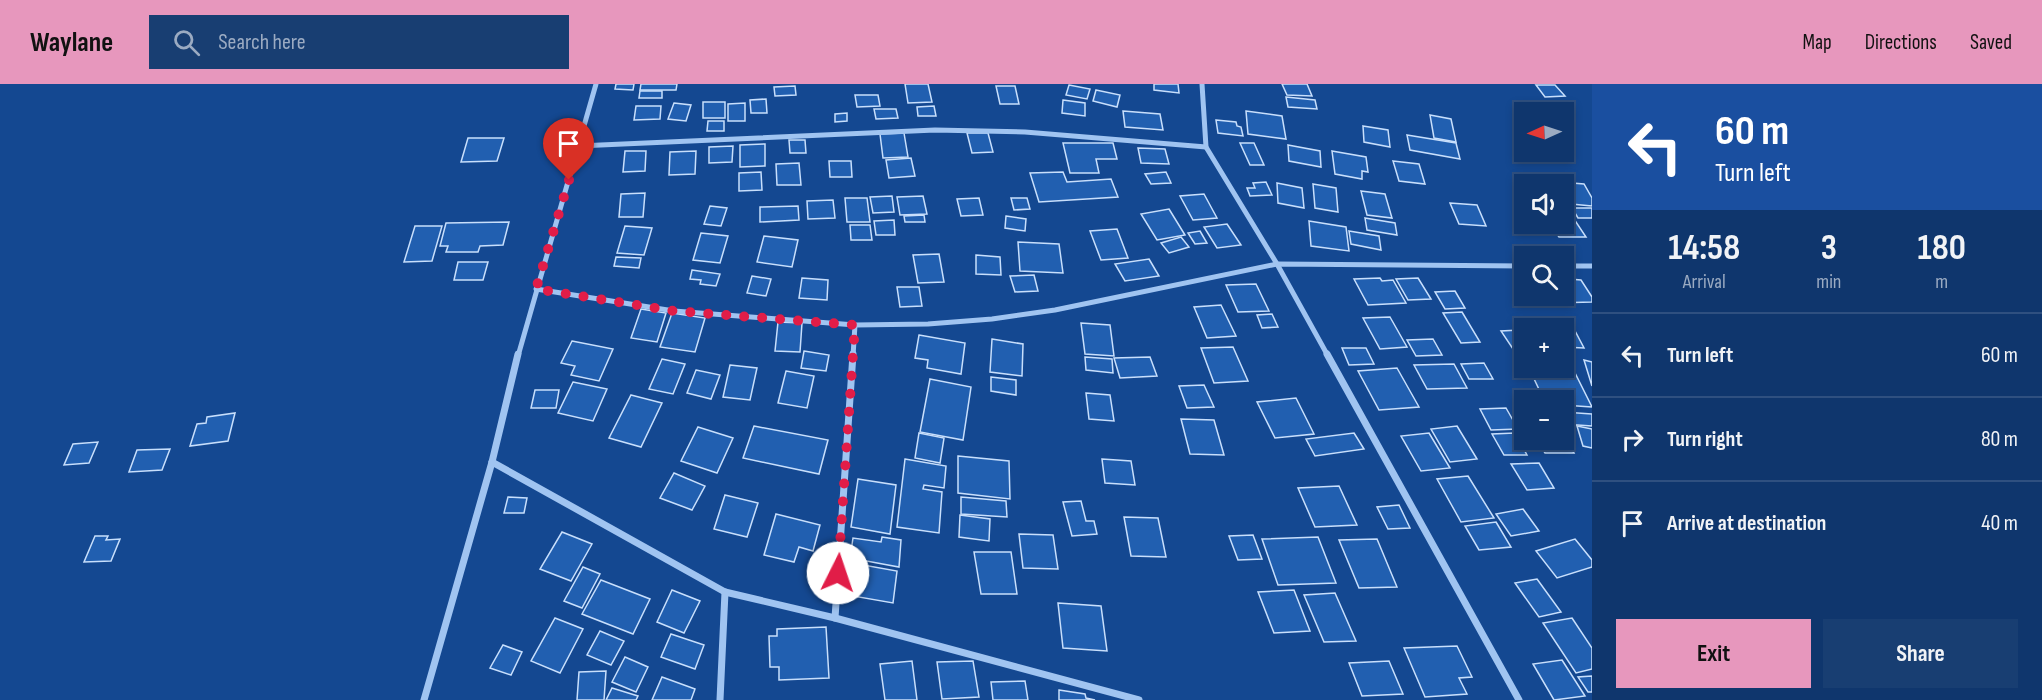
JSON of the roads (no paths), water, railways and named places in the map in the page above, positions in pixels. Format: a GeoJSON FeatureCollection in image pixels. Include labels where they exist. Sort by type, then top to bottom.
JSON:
{"type":"FeatureCollection","features":[{"type":"Feature","properties":{"kind":"street"},"geometry":{"type":"LineString","coordinates":[[424,700],[492,462],[505,402],[536,289],[596,84]]}},
{"type":"Feature","properties":{"kind":"street"},"geometry":{"type":"LineString","coordinates":[[1202,84],[1206,147],[1277,264],[1512,683],[1519,700]]}},
{"type":"Feature","properties":{"kind":"street"},"geometry":{"type":"LineString","coordinates":[[578,146],[935,130],[1025,132],[1206,147]]}},
{"type":"Feature","properties":{"kind":"street"},"geometry":{"type":"LineString","coordinates":[[536,289],[674,311],[855,325],[992,319],[1054,310],[1277,264],[1514,266]]}},
{"type":"Feature","properties":{"kind":"street"},"geometry":{"type":"LineString","coordinates":[[1574,266],[1592,266]]}},
{"type":"Feature","properties":{"kind":"street"},"geometry":{"type":"LineString","coordinates":[[835,618],[855,325]]}},
{"type":"Feature","properties":{"kind":"street"},"geometry":{"type":"LineString","coordinates":[[492,462],[725,592],[835,618],[1139,700]]}},
{"type":"Feature","properties":{"kind":"street"},"geometry":{"type":"LineString","coordinates":[[720,700],[725,592]]}}]}
